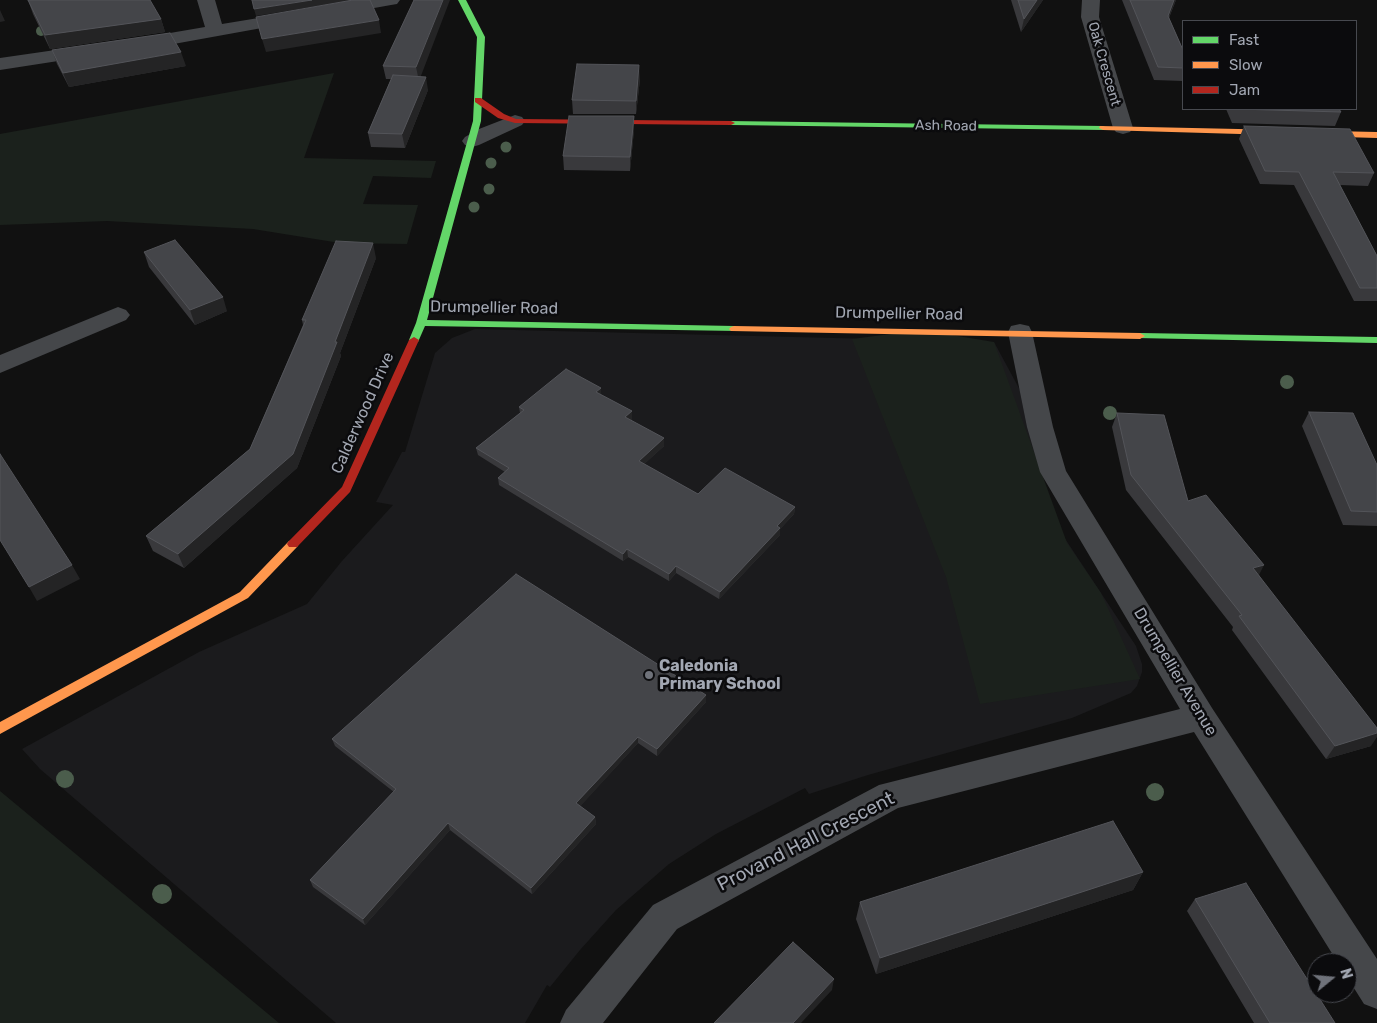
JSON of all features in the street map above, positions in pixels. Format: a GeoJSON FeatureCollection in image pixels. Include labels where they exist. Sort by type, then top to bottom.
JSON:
{"type":"FeatureCollection","features":[{"type":"Feature","properties":{"kind":"street"},"geometry":{"type":"LineString","coordinates":[[206,0],[215,31]]}},
{"type":"Feature","properties":{"kind":"street"},"geometry":{"type":"LineString","coordinates":[[122,46],[391,0]]}},
{"type":"Feature","properties":{"kind":"street","name":"Calderwood Drive"},"geometry":{"type":"LineString","coordinates":[[0,728],[244,595],[346,489],[421,323],[477,121],[481,37],[462,0]]}},
{"type":"Feature","properties":{"kind":"street","name":"Oak Crescent"},"geometry":{"type":"LineString","coordinates":[[1091,0],[1090,18],[1123,128]]}},
{"type":"Feature","properties":{"kind":"street"},"geometry":{"type":"LineString","coordinates":[[0,64],[103,49]]}},
{"type":"Feature","properties":{"kind":"street","name":"Ash Road"},"geometry":{"type":"LineString","coordinates":[[478,100],[501,116],[515,121],[1123,128],[1377,134]]}},
{"type":"Feature","properties":{"kind":"street","name":"Ash Road"},"geometry":{"type":"LineString","coordinates":[[472,142],[486,133],[515,121]]}},
{"type":"Feature","properties":{"kind":"street"},"geometry":{"type":"LineString","coordinates":[[0,365],[118,315]]}},
{"type":"Feature","properties":{"kind":"street","name":"Drumpellier Road"},"geometry":{"type":"LineString","coordinates":[[421,323],[1020,332],[1377,340]]}},
{"type":"Feature","properties":{"kind":"street","name":"Drumpellier Avenue"},"geometry":{"type":"LineString","coordinates":[[1020,332],[1040,427],[1053,472],[1201,717],[1366,956],[1377,991]]}},
{"type":"Feature","properties":{"kind":"street","name":"Provand Hall Crescent"},"geometry":{"type":"LineString","coordinates":[[579,1023],[665,917],[891,796],[1201,717]]}},
{"type":"Feature","properties":{"kind":"shaded area"},"geometry":{"type":"Polygon","coordinates":[[[334,73],[304,158],[436,161],[431,178],[373,176],[363,204],[418,205],[407,244],[340,243],[253,229],[107,221],[0,225],[0,134],[334,73]]]}},
{"type":"Feature","properties":{"kind":"shaded area","name":"Caledonia Primary School"},"geometry":{"type":"Polygon","coordinates":[[[475,329],[994,342],[1040,427],[1043,502],[1054,522],[1136,646],[1142,664],[1142,672],[1137,686],[1131,693],[1072,718],[868,775],[809,794],[805,788],[716,834],[669,864],[616,910],[550,987],[547,985],[525,1023],[336,1023],[40,769],[22,749],[199,652],[307,604],[342,561],[393,505],[376,502],[402,452],[405,452],[435,353],[452,338],[475,329]]]}},
{"type":"Feature","properties":{"kind":"shaded area"},"geometry":{"type":"Polygon","coordinates":[[[921,330],[994,342],[1067,543],[1101,593],[1140,679],[980,704],[946,577],[852,339],[921,330]]]}},
{"type":"Feature","properties":{"kind":"shaded area"},"geometry":{"type":"Polygon","coordinates":[[[0,791],[279,1023],[0,1023],[0,791]]]}},
{"type":"Feature","properties":{"kind":"building"},"geometry":{"type":"Polygon","coordinates":[[[28,0],[150,0],[161,19],[45,35],[28,0]]]}},
{"type":"Feature","properties":{"kind":"building"},"geometry":{"type":"Polygon","coordinates":[[[252,0],[312,0],[254,9],[252,0]]]}},
{"type":"Feature","properties":{"kind":"building"},"geometry":{"type":"Polygon","coordinates":[[[353,0],[370,0],[379,20],[262,39],[256,17],[353,0]]]}},
{"type":"Feature","properties":{"kind":"building"},"geometry":{"type":"Polygon","coordinates":[[[414,0],[443,0],[416,67],[383,66],[414,0]]]}},
{"type":"Feature","properties":{"kind":"building"},"geometry":{"type":"Polygon","coordinates":[[[1018,0],[1037,0],[1024,19],[1018,0]]]}},
{"type":"Feature","properties":{"kind":"building"},"geometry":{"type":"Polygon","coordinates":[[[1130,0],[1174,0],[1168,16],[1182,48],[1182,68],[1158,67],[1130,0]]]}},
{"type":"Feature","properties":{"kind":"building"},"geometry":{"type":"Polygon","coordinates":[[[170,33],[181,52],[63,73],[52,50],[170,33]]]}},
{"type":"Feature","properties":{"kind":"building"},"geometry":{"type":"Polygon","coordinates":[[[577,64],[639,65],[636,101],[572,100],[577,64]]]}},
{"type":"Feature","properties":{"kind":"building"},"geometry":{"type":"Polygon","coordinates":[[[393,75],[426,77],[402,134],[368,133],[393,75]]]}},
{"type":"Feature","properties":{"kind":"building"},"geometry":{"type":"Polygon","coordinates":[[[1272,110],[1340,110],[1341,112],[1272,110]]]}},
{"type":"Feature","properties":{"kind":"building"},"geometry":{"type":"Polygon","coordinates":[[[569,116],[634,116],[630,157],[563,156],[569,116]]]}},
{"type":"Feature","properties":{"kind":"building"},"geometry":{"type":"Polygon","coordinates":[[[1244,126],[1350,129],[1374,173],[1333,172],[1377,256],[1377,288],[1360,288],[1299,172],[1265,171],[1244,126]]]}},
{"type":"Feature","properties":{"kind":"building"},"geometry":{"type":"Polygon","coordinates":[[[175,240],[223,297],[190,310],[144,252],[175,240]]]}},
{"type":"Feature","properties":{"kind":"building"},"geometry":{"type":"Polygon","coordinates":[[[336,241],[373,243],[293,454],[178,554],[146,536],[250,449],[306,320],[302,320],[336,241]]]}},
{"type":"Feature","properties":{"kind":"building"},"geometry":{"type":"Polygon","coordinates":[[[566,369],[601,388],[596,392],[632,411],[625,417],[664,438],[639,461],[698,494],[725,468],[795,507],[777,526],[780,528],[720,592],[676,566],[669,574],[627,549],[623,554],[498,478],[509,468],[476,448],[524,410],[519,407],[566,369]]]}},
{"type":"Feature","properties":{"kind":"building"},"geometry":{"type":"Polygon","coordinates":[[[1309,412],[1353,413],[1377,465],[1377,512],[1351,511],[1309,412]]]}},
{"type":"Feature","properties":{"kind":"building"},"geometry":{"type":"Polygon","coordinates":[[[1117,413],[1164,415],[1188,501],[1206,495],[1264,565],[1253,568],[1377,728],[1377,733],[1335,746],[1239,616],[1242,615],[1131,475],[1117,413]]]}},
{"type":"Feature","properties":{"kind":"building"},"geometry":{"type":"Polygon","coordinates":[[[0,454],[72,565],[29,587],[0,540],[0,454]]]}},
{"type":"Feature","properties":{"kind":"building"},"geometry":{"type":"Polygon","coordinates":[[[516,574],[706,695],[657,749],[638,737],[576,803],[595,817],[531,888],[448,823],[363,919],[310,880],[396,789],[332,739],[516,574]]]}},
{"type":"Feature","properties":{"kind":"building"},"geometry":{"type":"Polygon","coordinates":[[[1113,821],[1143,872],[880,958],[860,902],[1113,821]]]}},
{"type":"Feature","properties":{"kind":"building"},"geometry":{"type":"Polygon","coordinates":[[[1246,883],[1307,979],[1307,1003],[1322,1003],[1335,1023],[1270,1023],[1195,899],[1246,883]]]}},
{"type":"Feature","properties":{"kind":"building"},"geometry":{"type":"Polygon","coordinates":[[[793,942],[834,979],[793,1023],[714,1023],[793,942]]]}},
{"type":"Feature","properties":{"kind":"traffic: fast"},"geometry":{"type":"LineString","coordinates":[[414,340],[421,323],[477,121],[481,37],[462,0]]}},
{"type":"Feature","properties":{"kind":"traffic: fast"},"geometry":{"type":"LineString","coordinates":[[731,123],[1103,128]]}},
{"type":"Feature","properties":{"kind":"traffic: fast"},"geometry":{"type":"LineString","coordinates":[[421,323],[734,329]]}},
{"type":"Feature","properties":{"kind":"traffic: fast"},"geometry":{"type":"LineString","coordinates":[[1140,336],[1377,340]]}},
{"type":"Feature","properties":{"kind":"traffic: slow"},"geometry":{"type":"LineString","coordinates":[[1103,128],[1377,135]]}},
{"type":"Feature","properties":{"kind":"traffic: slow"},"geometry":{"type":"LineString","coordinates":[[734,329],[1140,336]]}},
{"type":"Feature","properties":{"kind":"traffic: slow"},"geometry":{"type":"LineString","coordinates":[[0,728],[244,595],[293,544]]}},
{"type":"Feature","properties":{"kind":"traffic: jam"},"geometry":{"type":"LineString","coordinates":[[478,100],[501,116],[515,121],[731,123]]}},
{"type":"Feature","properties":{"kind":"traffic: jam"},"geometry":{"type":"LineString","coordinates":[[293,544],[346,489],[414,340]]}},
{"type":"Feature","properties":{"kind":"place","name":"Caledonia Primary School"},"geometry":{"type":"Point","coordinates":[649,675]}}]}
